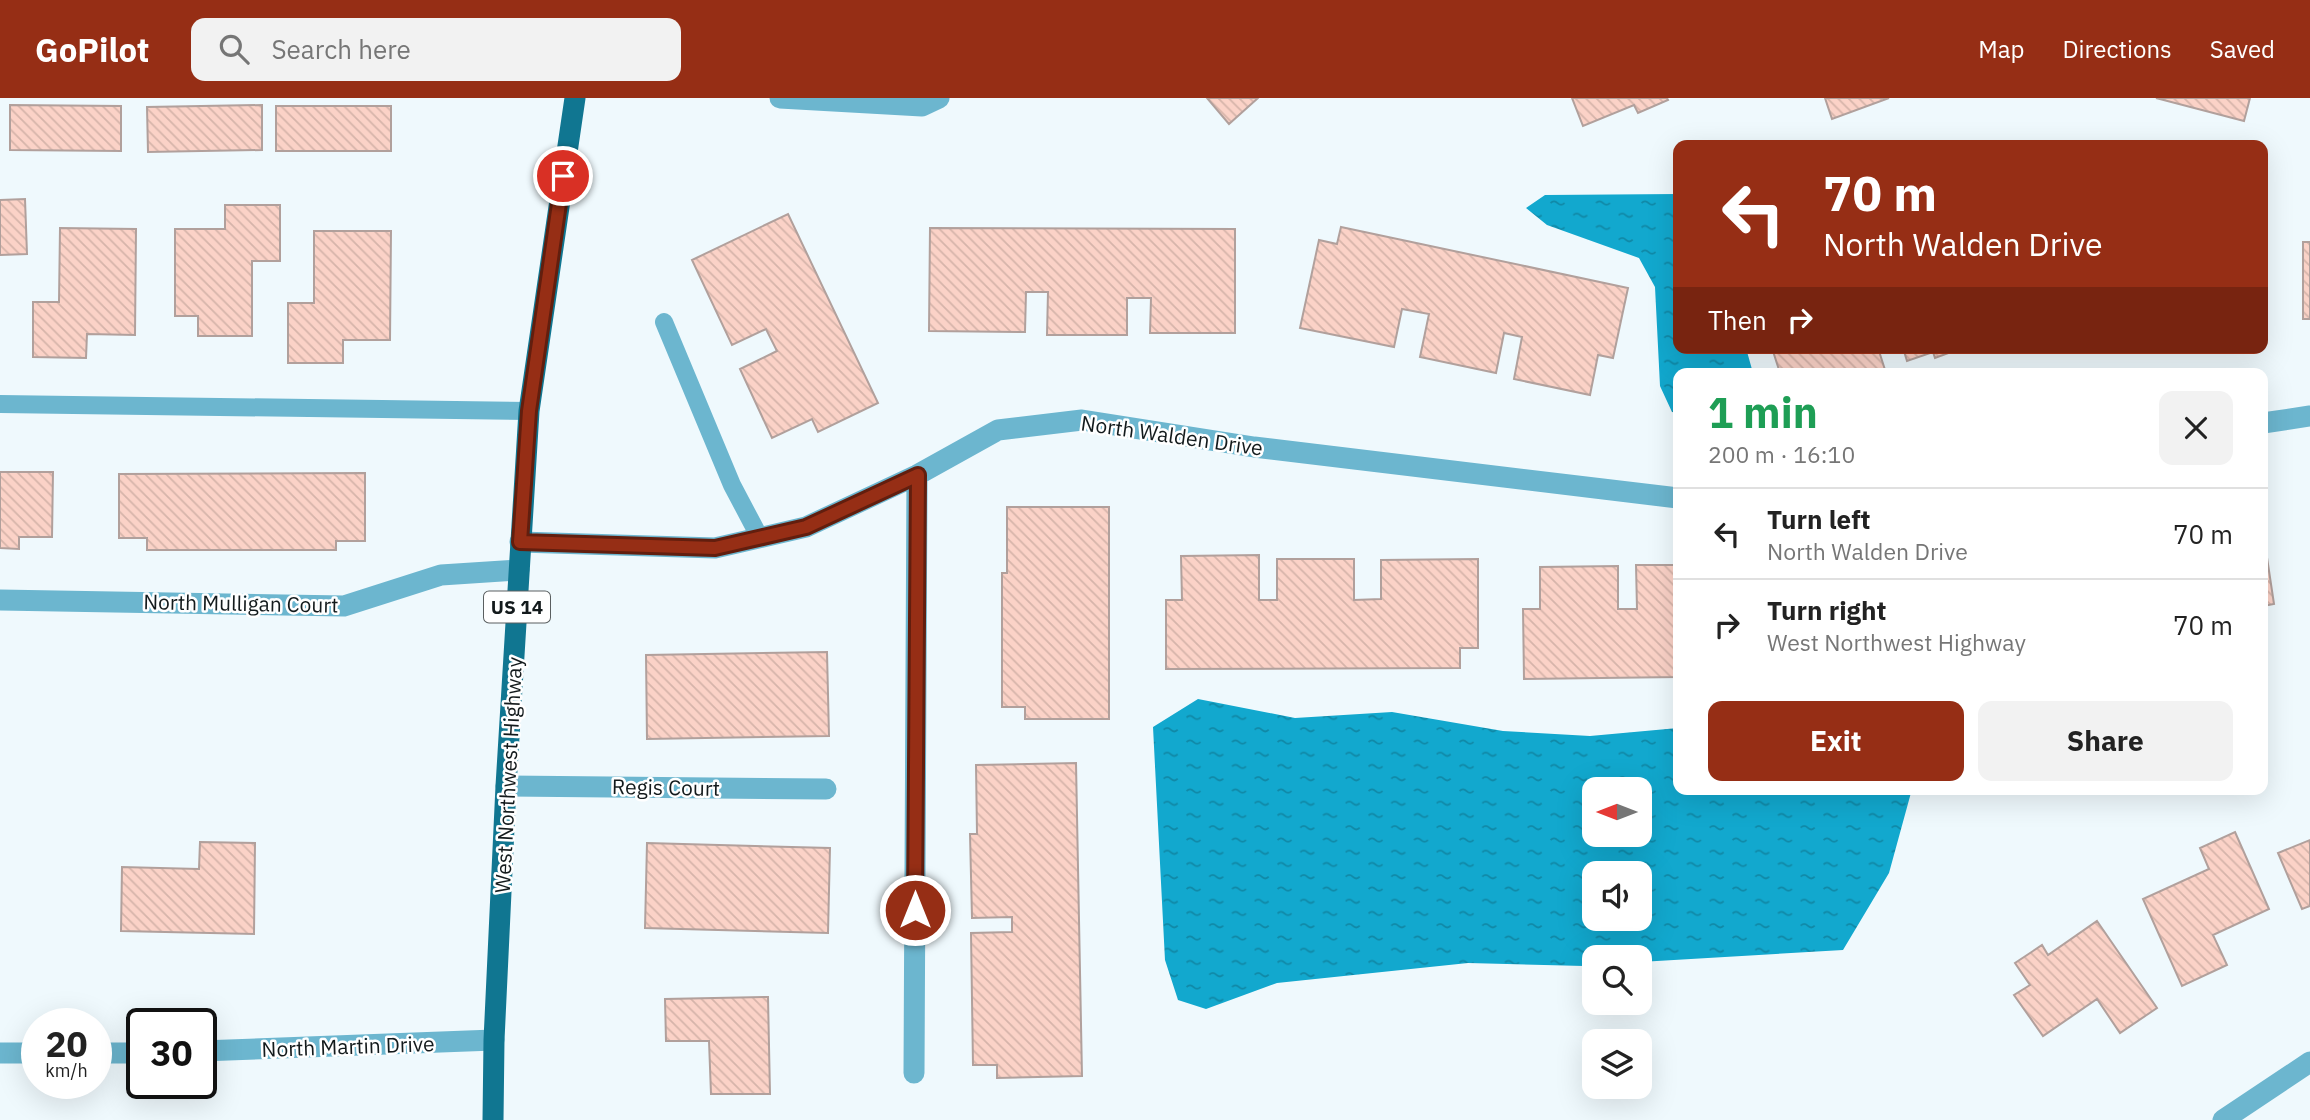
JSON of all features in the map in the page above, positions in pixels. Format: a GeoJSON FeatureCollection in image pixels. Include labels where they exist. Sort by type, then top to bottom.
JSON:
{"type":"FeatureCollection","features":[{"type":"Feature","properties":{"kind":"main road","name":"West Northwest Highway"},"geometry":{"type":"LineString","coordinates":[[493,1120],[494,1040],[506,786],[529,411],[575,98]]}},
{"type":"Feature","properties":{"kind":"street"},"geometry":{"type":"LineString","coordinates":[[780,98],[922,106],[939,98]]}},
{"type":"Feature","properties":{"kind":"street"},"geometry":{"type":"LineString","coordinates":[[2268,422],[2310,415]]}},
{"type":"Feature","properties":{"kind":"street","name":"North Walden Drive"},"geometry":{"type":"LineString","coordinates":[[520,542],[715,548],[806,527],[918,475],[998,430],[1082,420],[1254,447],[1673,497]]}},
{"type":"Feature","properties":{"kind":"street"},"geometry":{"type":"LineString","coordinates":[[914,1073],[918,475]]}},
{"type":"Feature","properties":{"kind":"street","name":"North Mulligan Court"},"geometry":{"type":"LineString","coordinates":[[0,600],[344,606],[440,575],[519,570]]}},
{"type":"Feature","properties":{"kind":"street","name":"Regis Court"},"geometry":{"type":"LineString","coordinates":[[506,786],[826,789]]}},
{"type":"Feature","properties":{"kind":"street","name":"North Martin Drive"},"geometry":{"type":"LineString","coordinates":[[217,1050],[494,1040]]}},
{"type":"Feature","properties":{"kind":"street"},"geometry":{"type":"LineString","coordinates":[[0,1053],[21,1053]]}},
{"type":"Feature","properties":{"kind":"street"},"geometry":{"type":"LineString","coordinates":[[2223,1120],[2310,1062]]}},
{"type":"Feature","properties":{"kind":"lane"},"geometry":{"type":"LineString","coordinates":[[664,322],[732,485],[760,538]]}},
{"type":"Feature","properties":{"kind":"lane"},"geometry":{"type":"LineString","coordinates":[[0,404],[529,411]]}},
{"type":"Feature","properties":{"kind":"water"},"geometry":{"type":"Polygon","coordinates":[[[1673,194],[1673,354],[1748,354],[1752,368],[1673,368],[1672,412],[1660,386],[1655,287],[1639,258],[1547,225],[1526,208],[1545,195],[1673,194]]]}},
{"type":"Feature","properties":{"kind":"water"},"geometry":{"type":"Polygon","coordinates":[[[1198,699],[1295,718],[1392,712],[1503,731],[1590,736],[1673,728],[1673,795],[1910,795],[1889,873],[1843,950],[1652,961],[1652,945],[1582,945],[1582,966],[1468,963],[1277,983],[1206,1009],[1178,1000],[1165,960],[1153,727],[1198,699]]]}},
{"type":"Feature","properties":{"kind":"building"},"geometry":{"type":"Polygon","coordinates":[[[1207,98],[1258,98],[1229,124],[1207,98]]]}},
{"type":"Feature","properties":{"kind":"building"},"geometry":{"type":"Polygon","coordinates":[[[1572,98],[1668,100],[1638,113],[1634,105],[1583,126],[1572,98]]]}},
{"type":"Feature","properties":{"kind":"building"},"geometry":{"type":"Polygon","coordinates":[[[1825,98],[1889,98],[1832,119],[1825,98]]]}},
{"type":"Feature","properties":{"kind":"building"},"geometry":{"type":"Polygon","coordinates":[[[2156,98],[2250,98],[2244,121],[2156,98]]]}},
{"type":"Feature","properties":{"kind":"building"},"geometry":{"type":"Polygon","coordinates":[[[10,105],[121,106],[121,151],[10,150],[10,105]]]}},
{"type":"Feature","properties":{"kind":"building"},"geometry":{"type":"Polygon","coordinates":[[[262,105],[262,150],[148,152],[147,107],[262,105]]]}},
{"type":"Feature","properties":{"kind":"building"},"geometry":{"type":"Polygon","coordinates":[[[276,106],[391,106],[391,151],[276,151],[276,106]]]}},
{"type":"Feature","properties":{"kind":"building"},"geometry":{"type":"Polygon","coordinates":[[[25,199],[27,254],[0,255],[0,200],[25,199]]]}},
{"type":"Feature","properties":{"kind":"building"},"geometry":{"type":"Polygon","coordinates":[[[225,205],[280,205],[280,261],[252,261],[252,336],[198,336],[198,316],[175,316],[175,229],[225,229],[225,205]]]}},
{"type":"Feature","properties":{"kind":"building"},"geometry":{"type":"Polygon","coordinates":[[[788,214],[878,403],[818,432],[812,419],[772,438],[740,369],[777,351],[766,329],[732,345],[692,260],[788,214]]]}},
{"type":"Feature","properties":{"kind":"building"},"geometry":{"type":"Polygon","coordinates":[[[1341,227],[1628,288],[1613,358],[1598,355],[1590,395],[1514,379],[1522,337],[1504,333],[1496,373],[1420,357],[1429,314],[1402,309],[1394,347],[1300,328],[1319,240],[1337,244],[1341,227]]]}},
{"type":"Feature","properties":{"kind":"building"},"geometry":{"type":"Polygon","coordinates":[[[60,228],[136,229],[135,335],[87,334],[86,358],[33,357],[33,302],[59,302],[60,228]]]}},
{"type":"Feature","properties":{"kind":"building"},"geometry":{"type":"Polygon","coordinates":[[[930,228],[1235,229],[1235,333],[1150,333],[1151,298],[1127,298],[1127,335],[1047,335],[1048,292],[1026,292],[1025,332],[929,331],[930,228]]]}},
{"type":"Feature","properties":{"kind":"building"},"geometry":{"type":"Polygon","coordinates":[[[314,231],[391,231],[390,340],[343,340],[343,363],[288,363],[288,303],[314,303],[314,231]]]}},
{"type":"Feature","properties":{"kind":"building"},"geometry":{"type":"Polygon","coordinates":[[[2303,242],[2310,242],[2310,319],[2303,319],[2303,242]]]}},
{"type":"Feature","properties":{"kind":"building"},"geometry":{"type":"Polygon","coordinates":[[[1774,354],[1880,354],[1884,368],[1778,368],[1774,354]]]}},
{"type":"Feature","properties":{"kind":"building"},"geometry":{"type":"Polygon","coordinates":[[[1905,354],[1927,354],[1907,361],[1905,354]]]}},
{"type":"Feature","properties":{"kind":"building"},"geometry":{"type":"Polygon","coordinates":[[[0,472],[53,472],[52,537],[19,537],[19,549],[0,548],[0,472]]]}},
{"type":"Feature","properties":{"kind":"building"},"geometry":{"type":"Polygon","coordinates":[[[365,473],[365,541],[336,541],[336,550],[147,550],[147,538],[119,538],[119,474],[365,473]]]}},
{"type":"Feature","properties":{"kind":"building"},"geometry":{"type":"Polygon","coordinates":[[[1007,507],[1109,507],[1109,719],[1025,719],[1025,707],[1002,707],[1002,573],[1007,573],[1007,507]]]}},
{"type":"Feature","properties":{"kind":"building"},"geometry":{"type":"Polygon","coordinates":[[[1259,555],[1259,600],[1277,600],[1277,559],[1354,559],[1354,600],[1381,599],[1381,560],[1478,559],[1478,648],[1460,648],[1460,668],[1166,669],[1166,600],[1182,600],[1181,556],[1259,555]]]}},
{"type":"Feature","properties":{"kind":"building"},"geometry":{"type":"Polygon","coordinates":[[[2268,564],[2274,604],[2268,605],[2268,564]]]}},
{"type":"Feature","properties":{"kind":"building"},"geometry":{"type":"Polygon","coordinates":[[[1636,565],[1673,565],[1673,677],[1524,679],[1523,609],[1540,609],[1540,567],[1618,566],[1618,609],[1637,609],[1636,565]]]}},
{"type":"Feature","properties":{"kind":"building"},"geometry":{"type":"Polygon","coordinates":[[[827,652],[829,736],[647,739],[646,655],[827,652]]]}},
{"type":"Feature","properties":{"kind":"building"},"geometry":{"type":"Polygon","coordinates":[[[1076,763],[1082,1076],[997,1078],[997,1065],[973,1065],[971,933],[1012,932],[1012,917],[972,918],[970,834],[977,834],[976,765],[1076,763]]]}},
{"type":"Feature","properties":{"kind":"building"},"geometry":{"type":"Polygon","coordinates":[[[2235,832],[2269,909],[2213,935],[2227,965],[2182,986],[2143,899],[2209,869],[2200,848],[2235,832]]]}},
{"type":"Feature","properties":{"kind":"building"},"geometry":{"type":"Polygon","coordinates":[[[2310,840],[2310,906],[2302,909],[2278,853],[2310,840]]]}},
{"type":"Feature","properties":{"kind":"building"},"geometry":{"type":"Polygon","coordinates":[[[200,842],[255,843],[254,934],[121,931],[122,867],[199,869],[200,842]]]}},
{"type":"Feature","properties":{"kind":"building"},"geometry":{"type":"Polygon","coordinates":[[[647,843],[830,848],[828,933],[645,928],[647,843]]]}},
{"type":"Feature","properties":{"kind":"building"},"geometry":{"type":"Polygon","coordinates":[[[2097,921],[2157,1008],[2120,1033],[2097,999],[2043,1036],[2014,995],[2030,985],[2015,963],[2042,945],[2048,955],[2097,921]]]}},
{"type":"Feature","properties":{"kind":"building"},"geometry":{"type":"Polygon","coordinates":[[[768,997],[770,1094],[711,1094],[709,1041],[666,1041],[665,999],[768,997]]]}},
{"type":"Feature","properties":{"kind":"route"},"geometry":{"type":"LineString","coordinates":[[563,176],[529,411],[520,542],[715,548],[806,527],[918,475],[915,910]]}}]}
